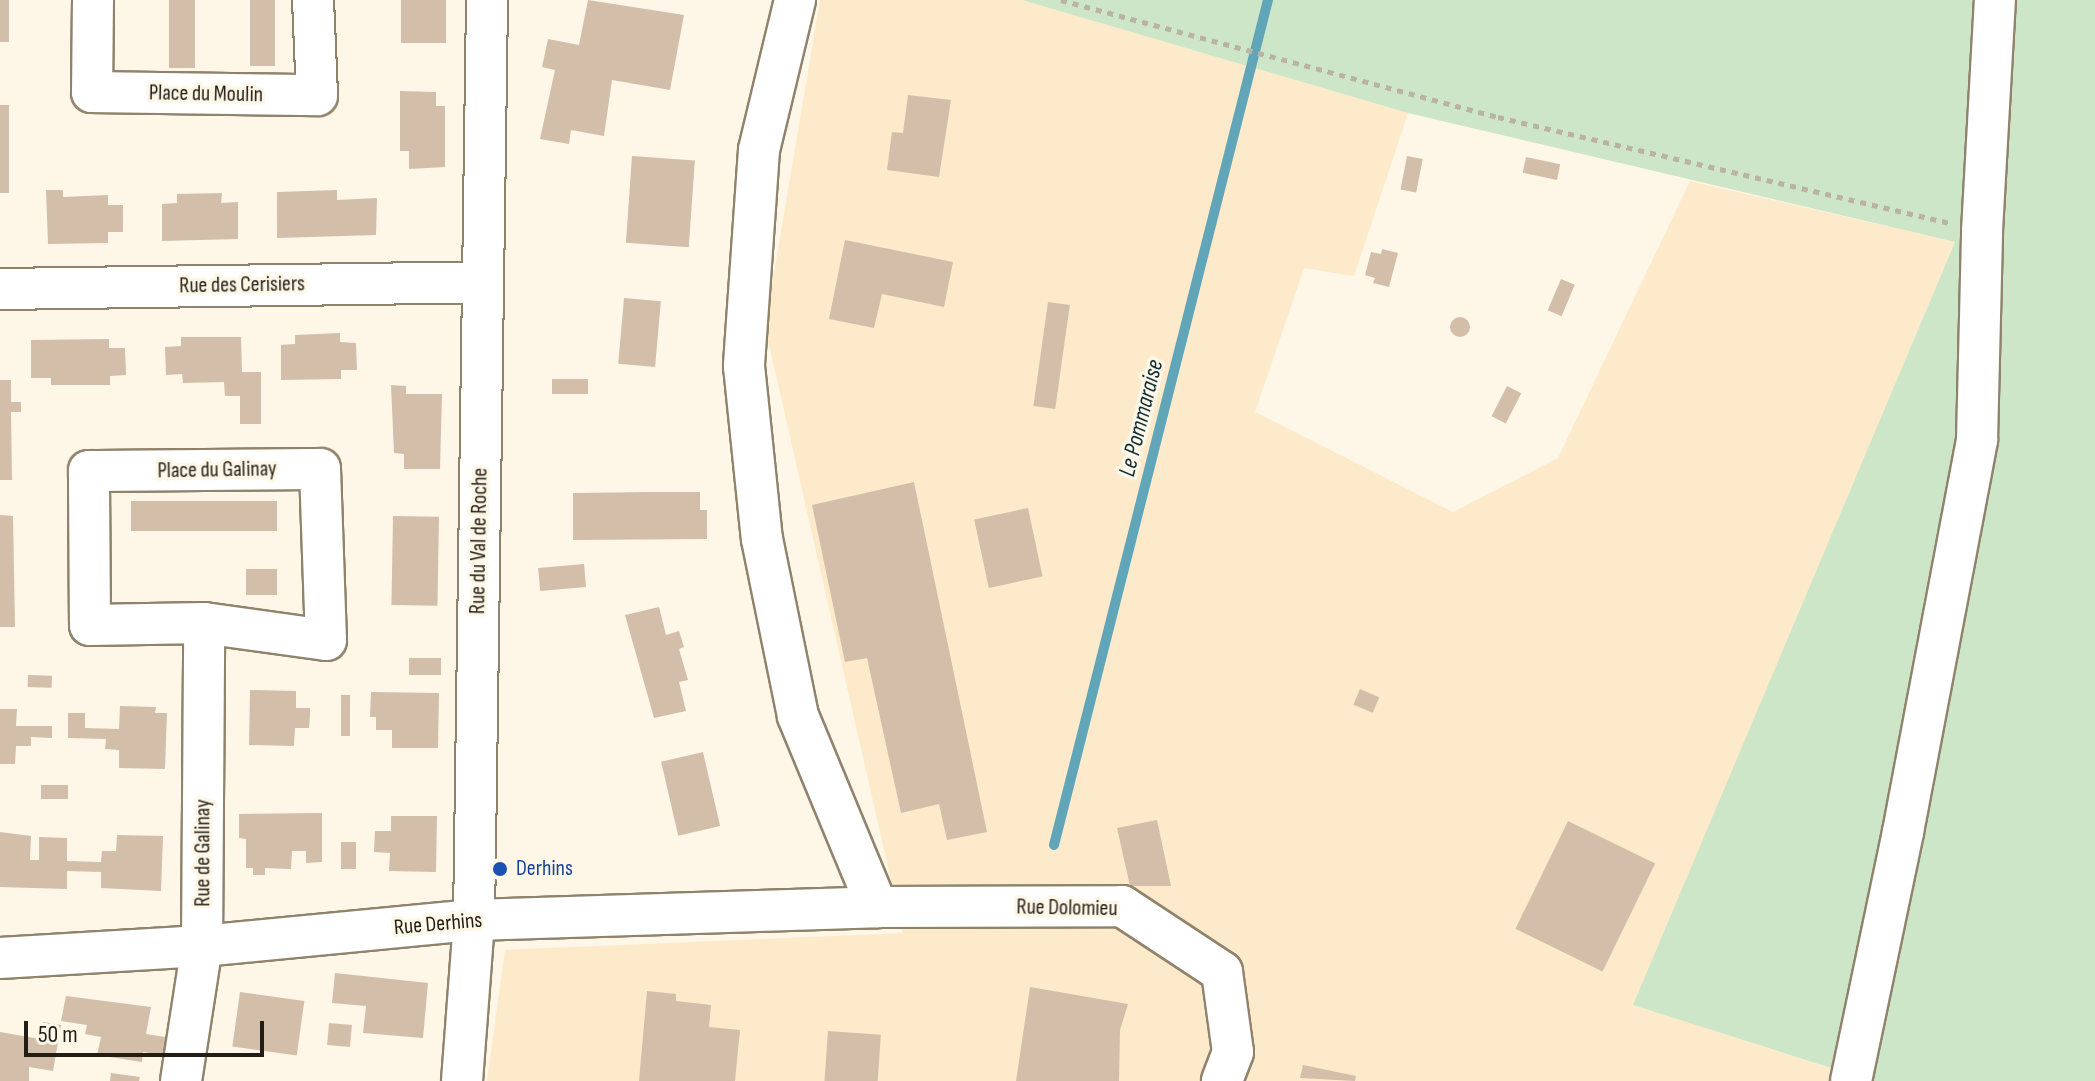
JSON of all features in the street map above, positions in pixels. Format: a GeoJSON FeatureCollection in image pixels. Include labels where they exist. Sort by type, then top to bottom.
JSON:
{"type":"FeatureCollection","features":[{"type":"Feature","properties":{"kind":"street","name":"Place du Moulin"},"geometry":{"type":"LineString","coordinates":[[93,0],[92,92],[317,95],[313,0]]}},
{"type":"Feature","properties":{"kind":"street","name":"Rue du Val de Roche"},"geometry":{"type":"LineString","coordinates":[[462,1081],[474,920],[487,0]]}},
{"type":"Feature","properties":{"kind":"street"},"geometry":{"type":"LineString","coordinates":[[795,0],[759,150],[744,366],[762,539],[798,716],[877,907]]}},
{"type":"Feature","properties":{"kind":"street"},"geometry":{"type":"LineString","coordinates":[[1851,1081],[1903,832],[1977,440],[1982,231],[1995,0]]}},
{"type":"Feature","properties":{"kind":"street","name":"Rue des Cerisiers"},"geometry":{"type":"LineString","coordinates":[[0,289],[483,282]]}},
{"type":"Feature","properties":{"kind":"street","name":"Place du Galinay"},"geometry":{"type":"LineString","coordinates":[[320,469],[326,640],[204,623],[90,625],[89,471],[320,469]]}},
{"type":"Feature","properties":{"kind":"street","name":"Rue de Galinay"},"geometry":{"type":"LineString","coordinates":[[181,1081],[202,946],[204,623]]}},
{"type":"Feature","properties":{"kind":"street","name":"Rue Dolomieu"},"geometry":{"type":"LineString","coordinates":[[877,907],[1122,906],[1222,972],[1233,1052],[1222,1081]]}},
{"type":"Feature","properties":{"kind":"street","name":"Rue Derhins"},"geometry":{"type":"LineString","coordinates":[[0,958],[202,946],[474,920],[877,907]]}},
{"type":"Feature","properties":{"kind":"path"},"geometry":{"type":"LineString","coordinates":[[1061,0],[1498,117],[1982,231]]}},
{"type":"Feature","properties":{"kind":"shaded area"},"geometry":{"type":"Polygon","coordinates":[[[820,0],[1022,0],[1408,113],[1354,276],[1304,268],[1255,412],[1453,512],[1558,458],[1690,181],[1955,242],[1634,1005],[1860,1078],[1859,1081],[487,1081],[505,950],[903,933],[765,327],[820,0]]]}},
{"type":"Feature","properties":{"kind":"green space"},"geometry":{"type":"Polygon","coordinates":[[[1022,0],[2095,0],[2095,1081],[1859,1081],[1859,1077],[1633,1005],[1955,242],[1408,113],[1022,0]]]}},
{"type":"Feature","properties":{"kind":"building"},"geometry":{"type":"Polygon","coordinates":[[[0,0],[9,0],[9,42],[0,42],[0,0]]]}},
{"type":"Feature","properties":{"kind":"building"},"geometry":{"type":"Polygon","coordinates":[[[169,0],[195,0],[195,68],[169,68],[169,0]]]}},
{"type":"Feature","properties":{"kind":"building"},"geometry":{"type":"Polygon","coordinates":[[[250,0],[275,0],[275,66],[250,66],[250,0]]]}},
{"type":"Feature","properties":{"kind":"building"},"geometry":{"type":"Polygon","coordinates":[[[401,0],[446,0],[446,43],[401,43],[401,0]]]}},
{"type":"Feature","properties":{"kind":"building"},"geometry":{"type":"Polygon","coordinates":[[[588,0],[684,15],[670,90],[612,80],[604,136],[571,130],[569,144],[540,139],[555,70],[542,67],[548,39],[579,45],[588,0]]]}},
{"type":"Feature","properties":{"kind":"building"},"geometry":{"type":"Polygon","coordinates":[[[400,91],[436,92],[436,106],[445,106],[445,167],[409,169],[409,151],[400,151],[400,91]]]}},
{"type":"Feature","properties":{"kind":"building"},"geometry":{"type":"Polygon","coordinates":[[[908,95],[951,100],[939,177],[887,170],[892,132],[903,133],[908,95]]]}},
{"type":"Feature","properties":{"kind":"building"},"geometry":{"type":"Polygon","coordinates":[[[0,105],[9,105],[9,193],[0,193],[0,105]]]}},
{"type":"Feature","properties":{"kind":"building"},"geometry":{"type":"Polygon","coordinates":[[[632,156],[695,160],[689,247],[626,243],[632,156]]]}},
{"type":"Feature","properties":{"kind":"building"},"geometry":{"type":"Polygon","coordinates":[[[1407,156],[1423,159],[1416,192],[1401,189],[1407,156]]]}},
{"type":"Feature","properties":{"kind":"building"},"geometry":{"type":"Polygon","coordinates":[[[1526,157],[1560,164],[1557,180],[1523,173],[1526,157]]]}},
{"type":"Feature","properties":{"kind":"building"},"geometry":{"type":"Polygon","coordinates":[[[46,190],[63,190],[63,197],[108,195],[108,205],[123,205],[123,232],[108,232],[108,243],[48,244],[46,190]]]}},
{"type":"Feature","properties":{"kind":"building"},"geometry":{"type":"Polygon","coordinates":[[[337,190],[337,200],[377,198],[376,235],[277,238],[277,192],[337,190]]]}},
{"type":"Feature","properties":{"kind":"building"},"geometry":{"type":"Polygon","coordinates":[[[222,193],[221,203],[238,202],[238,239],[162,241],[162,204],[177,203],[177,194],[222,193]]]}},
{"type":"Feature","properties":{"kind":"building"},"geometry":{"type":"Polygon","coordinates":[[[845,240],[953,262],[944,307],[882,294],[874,328],[829,319],[845,240]]]}},
{"type":"Feature","properties":{"kind":"building"},"geometry":{"type":"Polygon","coordinates":[[[1382,249],[1398,253],[1389,287],[1373,283],[1375,278],[1365,275],[1371,252],[1381,254],[1382,249]]]}},
{"type":"Feature","properties":{"kind":"building"},"geometry":{"type":"Polygon","coordinates":[[[1561,279],[1575,285],[1562,316],[1548,310],[1561,279]]]}},
{"type":"Feature","properties":{"kind":"building"},"geometry":{"type":"Polygon","coordinates":[[[624,298],[661,301],[655,367],[618,364],[624,298]]]}},
{"type":"Feature","properties":{"kind":"building"},"geometry":{"type":"Polygon","coordinates":[[[1048,302],[1070,305],[1055,409],[1033,406],[1048,302]]]}},
{"type":"Feature","properties":{"kind":"building"},"geometry":{"type":"Polygon","coordinates":[[[1460,317],[1467,320],[1470,327],[1467,334],[1460,337],[1453,334],[1450,327],[1453,320],[1460,317]]]}},
{"type":"Feature","properties":{"kind":"building"},"geometry":{"type":"Polygon","coordinates":[[[340,333],[340,342],[356,343],[357,370],[341,370],[341,379],[281,380],[281,345],[295,344],[295,335],[340,333]]]}},
{"type":"Feature","properties":{"kind":"building"},"geometry":{"type":"Polygon","coordinates":[[[181,337],[241,337],[242,372],[261,372],[261,424],[240,424],[240,396],[225,396],[224,382],[183,383],[182,374],[166,375],[165,347],[181,346],[181,337]]]}},
{"type":"Feature","properties":{"kind":"building"},"geometry":{"type":"Polygon","coordinates":[[[109,339],[109,348],[125,348],[126,375],[110,376],[110,385],[51,385],[51,378],[31,378],[31,340],[109,339]]]}},
{"type":"Feature","properties":{"kind":"building"},"geometry":{"type":"Polygon","coordinates":[[[552,379],[588,379],[588,394],[552,394],[552,379]]]}},
{"type":"Feature","properties":{"kind":"building"},"geometry":{"type":"Polygon","coordinates":[[[0,380],[11,380],[11,402],[21,402],[21,412],[11,412],[12,480],[0,480],[0,380]]]}},
{"type":"Feature","properties":{"kind":"building"},"geometry":{"type":"Polygon","coordinates":[[[391,385],[406,386],[406,394],[442,394],[440,469],[404,469],[404,454],[394,453],[391,385]]]}},
{"type":"Feature","properties":{"kind":"building"},"geometry":{"type":"Polygon","coordinates":[[[1507,386],[1521,393],[1506,424],[1492,416],[1507,386]]]}},
{"type":"Feature","properties":{"kind":"building"},"geometry":{"type":"Polygon","coordinates":[[[914,482],[987,832],[947,840],[939,804],[901,813],[867,658],[845,662],[812,505],[914,482]]]}},
{"type":"Feature","properties":{"kind":"building"},"geometry":{"type":"Polygon","coordinates":[[[700,492],[700,510],[707,510],[707,539],[573,540],[573,493],[700,492]]]}},
{"type":"Feature","properties":{"kind":"building"},"geometry":{"type":"Polygon","coordinates":[[[131,501],[277,501],[277,531],[131,531],[131,501]]]}},
{"type":"Feature","properties":{"kind":"building"},"geometry":{"type":"Polygon","coordinates":[[[1028,508],[1043,576],[989,588],[974,519],[1028,508]]]}},
{"type":"Feature","properties":{"kind":"building"},"geometry":{"type":"Polygon","coordinates":[[[0,515],[13,516],[15,627],[0,627],[0,515]]]}},
{"type":"Feature","properties":{"kind":"building"},"geometry":{"type":"Polygon","coordinates":[[[393,516],[439,517],[437,606],[391,605],[393,516]]]}},
{"type":"Feature","properties":{"kind":"building"},"geometry":{"type":"Polygon","coordinates":[[[584,564],[586,587],[540,591],[538,568],[584,564]]]}},
{"type":"Feature","properties":{"kind":"building"},"geometry":{"type":"Polygon","coordinates":[[[246,569],[277,569],[277,595],[246,595],[246,569]]]}},
{"type":"Feature","properties":{"kind":"building"},"geometry":{"type":"Polygon","coordinates":[[[659,607],[666,635],[679,631],[684,647],[679,649],[688,680],[679,682],[686,711],[654,718],[625,615],[659,607]]]}},
{"type":"Feature","properties":{"kind":"building"},"geometry":{"type":"Polygon","coordinates":[[[409,658],[441,658],[441,675],[409,675],[409,658]]]}},
{"type":"Feature","properties":{"kind":"building"},"geometry":{"type":"Polygon","coordinates":[[[28,675],[52,676],[52,688],[28,687],[28,675]]]}},
{"type":"Feature","properties":{"kind":"building"},"geometry":{"type":"Polygon","coordinates":[[[1360,689],[1379,697],[1373,713],[1353,705],[1360,689]]]}},
{"type":"Feature","properties":{"kind":"building"},"geometry":{"type":"Polygon","coordinates":[[[250,690],[296,691],[296,708],[310,708],[309,728],[295,728],[294,746],[249,745],[250,690]]]}},
{"type":"Feature","properties":{"kind":"building"},"geometry":{"type":"Polygon","coordinates":[[[371,692],[439,693],[438,748],[392,748],[392,730],[376,730],[376,717],[370,717],[371,692]]]}},
{"type":"Feature","properties":{"kind":"building"},"geometry":{"type":"Polygon","coordinates":[[[341,695],[350,695],[350,736],[341,736],[341,695]]]}},
{"type":"Feature","properties":{"kind":"building"},"geometry":{"type":"Polygon","coordinates":[[[120,706],[156,707],[155,713],[167,713],[165,769],[119,768],[119,750],[105,749],[106,739],[68,738],[68,713],[85,713],[85,728],[119,729],[120,706]]]}},
{"type":"Feature","properties":{"kind":"building"},"geometry":{"type":"Polygon","coordinates":[[[0,709],[17,709],[16,726],[52,726],[52,738],[31,737],[31,746],[16,746],[15,764],[0,764],[0,709]]]}},
{"type":"Feature","properties":{"kind":"building"},"geometry":{"type":"Polygon","coordinates":[[[703,752],[720,826],[678,836],[661,762],[703,752]]]}},
{"type":"Feature","properties":{"kind":"building"},"geometry":{"type":"Polygon","coordinates":[[[41,785],[68,785],[68,799],[41,799],[41,785]]]}},
{"type":"Feature","properties":{"kind":"building"},"geometry":{"type":"Polygon","coordinates":[[[322,813],[322,862],[306,863],[306,851],[292,851],[291,869],[265,868],[265,875],[253,875],[253,868],[246,868],[246,839],[239,838],[239,814],[322,813]]]}},
{"type":"Feature","properties":{"kind":"building"},"geometry":{"type":"Polygon","coordinates":[[[391,816],[437,816],[436,872],[389,871],[390,853],[374,852],[375,831],[391,831],[391,816]]]}},
{"type":"Feature","properties":{"kind":"building"},"geometry":{"type":"Polygon","coordinates":[[[1157,820],[1171,886],[1130,886],[1117,828],[1157,820]]]}},
{"type":"Feature","properties":{"kind":"building"},"geometry":{"type":"Polygon","coordinates":[[[1568,821],[1655,864],[1603,971],[1515,929],[1568,821]]]}},
{"type":"Feature","properties":{"kind":"building"},"geometry":{"type":"Polygon","coordinates":[[[0,832],[31,836],[30,860],[39,860],[39,837],[67,838],[67,861],[101,862],[102,851],[116,851],[117,835],[163,836],[161,891],[101,888],[101,872],[67,871],[67,889],[0,887],[0,832]]]}},
{"type":"Feature","properties":{"kind":"building"},"geometry":{"type":"Polygon","coordinates":[[[341,842],[356,842],[356,869],[341,869],[341,842]]]}},
{"type":"Feature","properties":{"kind":"building"},"geometry":{"type":"Polygon","coordinates":[[[335,973],[428,983],[423,1038],[363,1033],[366,1006],[332,1003],[335,973]]]}},
{"type":"Feature","properties":{"kind":"building"},"geometry":{"type":"Polygon","coordinates":[[[1030,987],[1128,1004],[1120,1030],[1119,1081],[1016,1081],[1030,987]]]}},
{"type":"Feature","properties":{"kind":"building"},"geometry":{"type":"Polygon","coordinates":[[[647,991],[676,994],[676,1001],[711,1005],[709,1027],[740,1030],[735,1081],[639,1081],[647,991]]]}},
{"type":"Feature","properties":{"kind":"building"},"geometry":{"type":"Polygon","coordinates":[[[240,992],[304,1001],[297,1056],[232,1046],[240,992]]]}},
{"type":"Feature","properties":{"kind":"building"},"geometry":{"type":"Polygon","coordinates":[[[66,996],[151,1007],[146,1034],[171,1038],[168,1056],[143,1052],[142,1062],[97,1055],[101,1037],[85,1034],[87,1025],[61,1021],[66,996]]]}},
{"type":"Feature","properties":{"kind":"building"},"geometry":{"type":"Polygon","coordinates":[[[43,1022],[61,1025],[53,1071],[29,1067],[29,1081],[0,1081],[0,1032],[40,1039],[43,1022]]]}},
{"type":"Feature","properties":{"kind":"building"},"geometry":{"type":"Polygon","coordinates":[[[329,1023],[352,1025],[350,1047],[327,1045],[329,1023]]]}},
{"type":"Feature","properties":{"kind":"building"},"geometry":{"type":"Polygon","coordinates":[[[828,1031],[881,1035],[878,1081],[825,1081],[828,1031]]]}},
{"type":"Feature","properties":{"kind":"building"},"geometry":{"type":"Polygon","coordinates":[[[1303,1065],[1356,1076],[1355,1081],[1300,1078],[1303,1065]]]}},
{"type":"Feature","properties":{"kind":"building"},"geometry":{"type":"Polygon","coordinates":[[[111,1073],[140,1077],[139,1081],[110,1081],[111,1073]]]}},
{"type":"Feature","properties":{"kind":"waterway","name":"Le Pommaraise"},"geometry":{"type":"LineString","coordinates":[[1054,845],[1268,0]]}},
{"type":"Feature","properties":{"kind":"place","name":"Derhins"},"geometry":{"type":"Point","coordinates":[500,869]}}]}
